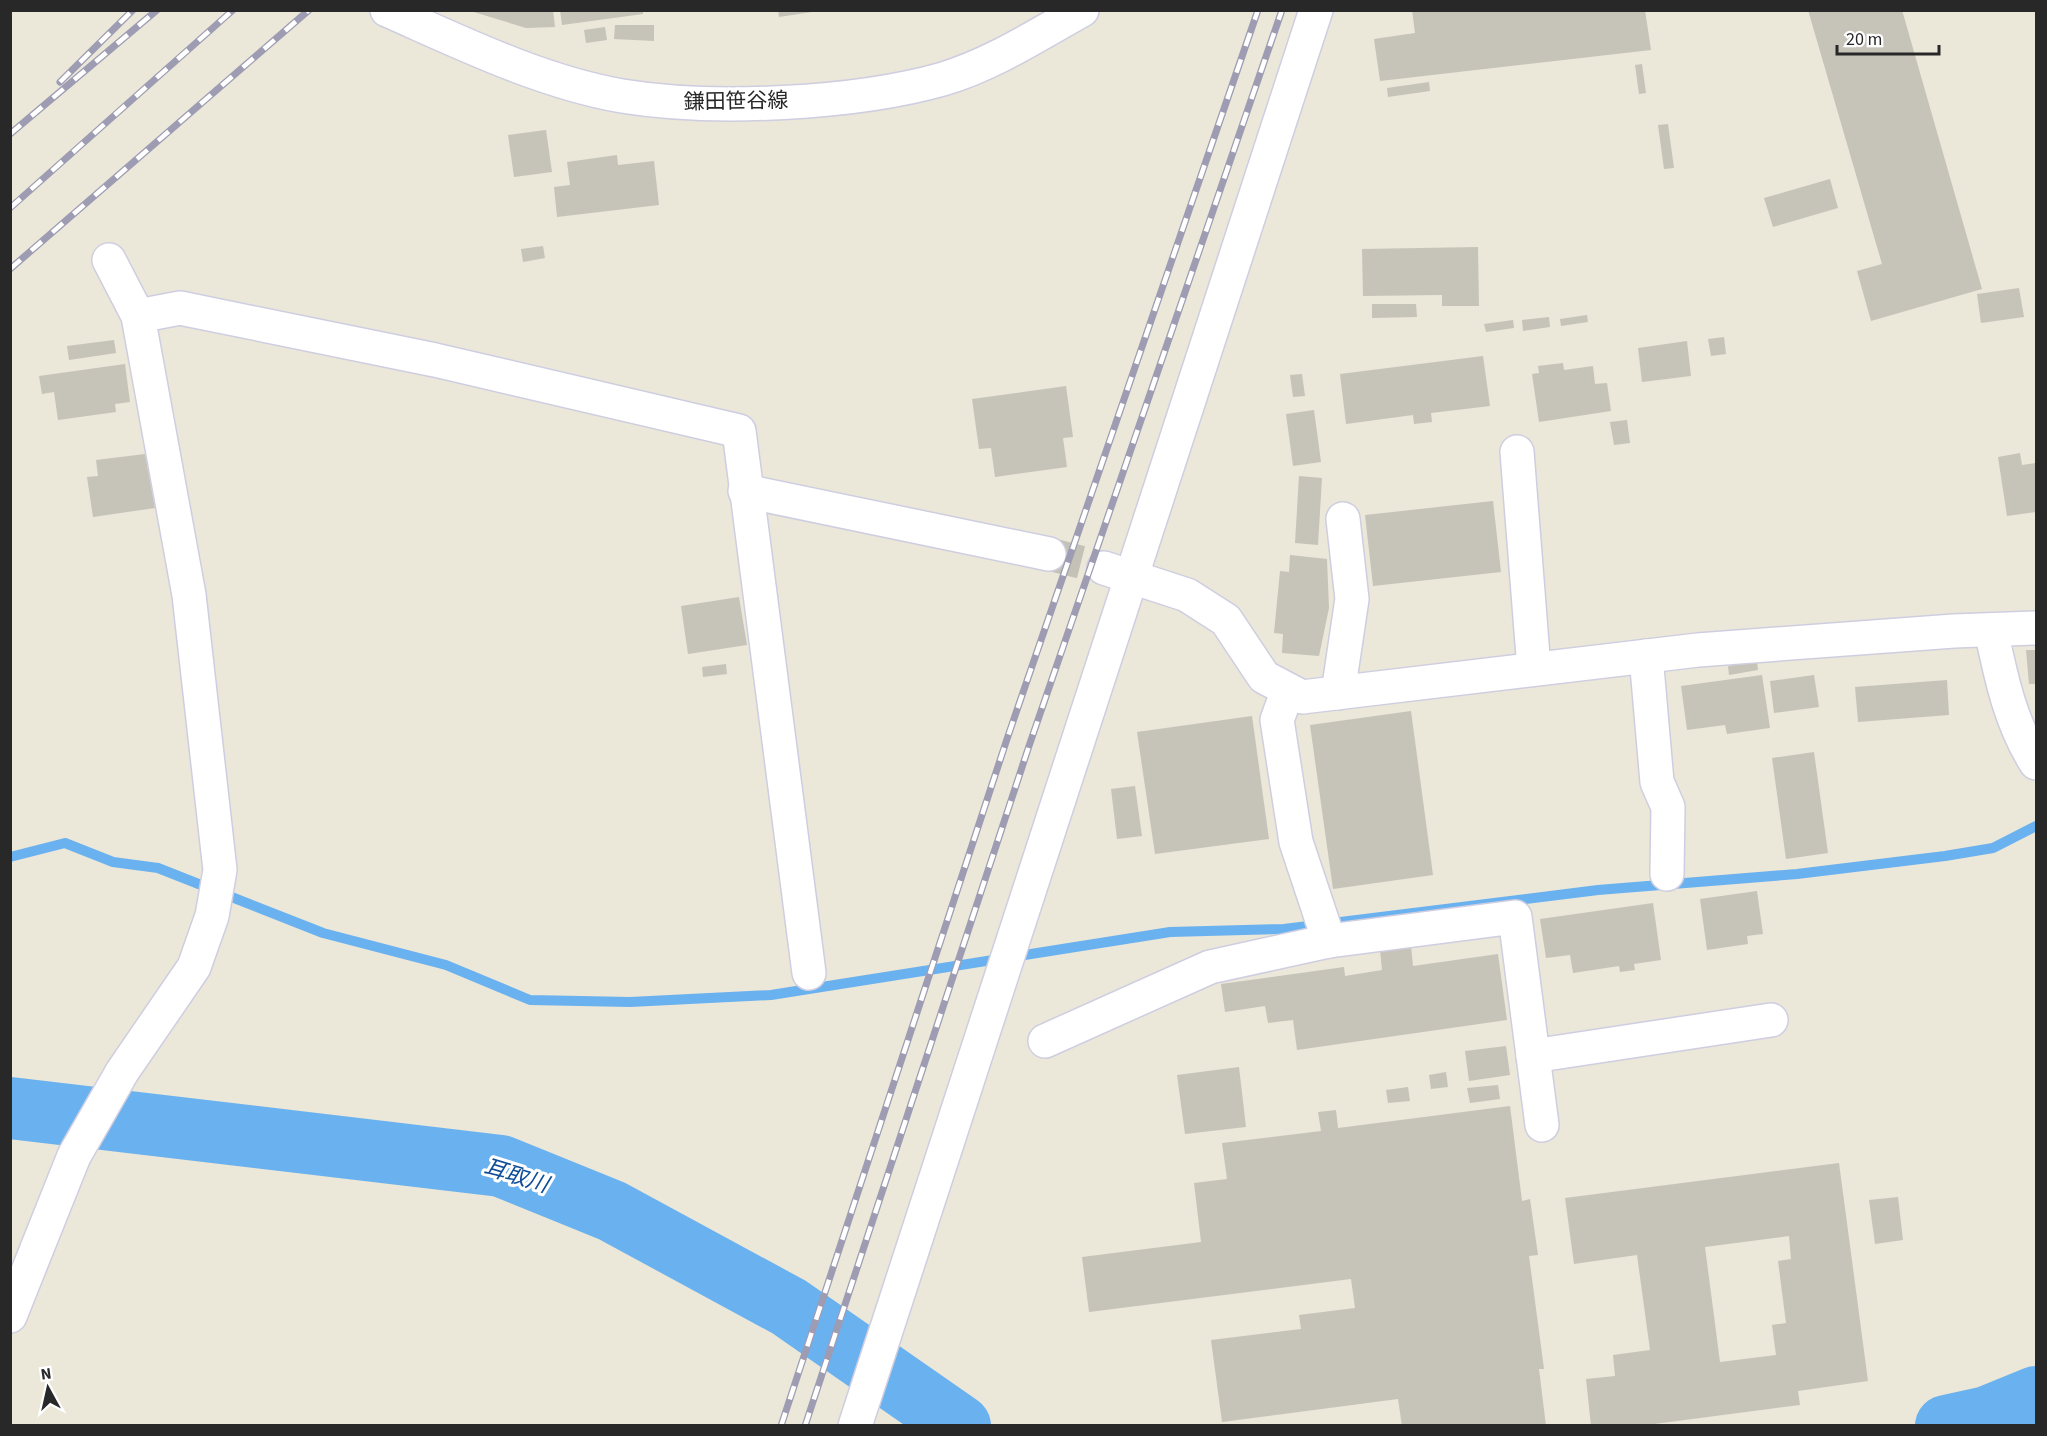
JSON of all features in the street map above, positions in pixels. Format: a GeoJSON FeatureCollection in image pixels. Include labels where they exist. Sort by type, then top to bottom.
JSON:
{"type":"FeatureCollection","features":[{"type":"Feature","properties":{"kind":"street","name":"鎌田笹谷線"},"geometry":{"type":"LineString","coordinates":[[387,10],[479,50],[554,77],[621,95],[668,101],[711,103],[848,97],[894,91],[945,78],[988,62],[1082,10]]}},
{"type":"Feature","properties":{"kind":"street"},"geometry":{"type":"LineString","coordinates":[[855,1425],[1118,571],[1316,10]]}},
{"type":"Feature","properties":{"kind":"street"},"geometry":{"type":"LineString","coordinates":[[10,1316],[74,1156],[122,1072],[194,967],[212,916],[220,870],[189,595],[138,316],[109,260]]}},
{"type":"Feature","properties":{"kind":"street"},"geometry":{"type":"LineString","coordinates":[[138,316],[180,308],[435,360],[739,431],[809,973]]}},
{"type":"Feature","properties":{"kind":"street"},"geometry":{"type":"LineString","coordinates":[[1517,452],[1534,669]]}},
{"type":"Feature","properties":{"kind":"street"},"geometry":{"type":"LineString","coordinates":[[745,491],[1049,555]]}},
{"type":"Feature","properties":{"kind":"street"},"geometry":{"type":"LineString","coordinates":[[1338,693],[1352,599],[1343,519]]}},
{"type":"Feature","properties":{"kind":"street"},"geometry":{"type":"LineString","coordinates":[[1118,571],[1187,595],[1226,620],[1264,677],[1302,697],[1721,648],[2037,628]]}},
{"type":"Feature","properties":{"kind":"street"},"geometry":{"type":"LineString","coordinates":[[1991,630],[2005,692],[2020,738],[2037,763]]}},
{"type":"Feature","properties":{"kind":"street"},"geometry":{"type":"LineString","coordinates":[[1646,656],[1657,782],[1668,807],[1666,874]]}},
{"type":"Feature","properties":{"kind":"street"},"geometry":{"type":"LineString","coordinates":[[1288,690],[1277,720],[1296,842],[1325,930]]}},
{"type":"Feature","properties":{"kind":"street"},"geometry":{"type":"LineString","coordinates":[[1045,1041],[1210,967],[1325,930],[1515,917],[1542,1125]]}},
{"type":"Feature","properties":{"kind":"street"},"geometry":{"type":"LineString","coordinates":[[1533,1056],[1771,1020]]}},
{"type":"Feature","properties":{"kind":"building"},"geometry":{"type":"Polygon","coordinates":[[[467,10],[553,10],[555,27],[526,28],[467,10]]]}},
{"type":"Feature","properties":{"kind":"building"},"geometry":{"type":"Polygon","coordinates":[[[560,10],[643,10],[643,14],[562,25],[560,10]]]}},
{"type":"Feature","properties":{"kind":"building"},"geometry":{"type":"Polygon","coordinates":[[[778,10],[812,10],[812,12],[779,17],[778,10]]]}},
{"type":"Feature","properties":{"kind":"building"},"geometry":{"type":"Polygon","coordinates":[[[1412,10],[1645,10],[1651,50],[1380,81],[1374,39],[1415,33],[1412,10]]]}},
{"type":"Feature","properties":{"kind":"building"},"geometry":{"type":"Polygon","coordinates":[[[1808,10],[1902,10],[1982,289],[1871,321],[1857,271],[1882,264],[1808,10]]]}},
{"type":"Feature","properties":{"kind":"building"},"geometry":{"type":"Polygon","coordinates":[[[615,25],[654,25],[654,41],[614,39],[615,25]]]}},
{"type":"Feature","properties":{"kind":"building"},"geometry":{"type":"Polygon","coordinates":[[[605,27],[607,40],[586,43],[584,30],[605,27]]]}},
{"type":"Feature","properties":{"kind":"building"},"geometry":{"type":"Polygon","coordinates":[[[1642,64],[1646,93],[1639,94],[1635,65],[1642,64]]]}},
{"type":"Feature","properties":{"kind":"building"},"geometry":{"type":"Polygon","coordinates":[[[1429,82],[1430,91],[1388,97],[1387,88],[1429,82]]]}},
{"type":"Feature","properties":{"kind":"building"},"geometry":{"type":"Polygon","coordinates":[[[1668,124],[1674,168],[1664,169],[1658,125],[1668,124]]]}},
{"type":"Feature","properties":{"kind":"building"},"geometry":{"type":"Polygon","coordinates":[[[546,130],[552,172],[514,177],[508,135],[546,130]]]}},
{"type":"Feature","properties":{"kind":"building"},"geometry":{"type":"Polygon","coordinates":[[[617,155],[618,165],[654,161],[659,205],[557,217],[554,187],[570,185],[567,162],[617,155]]]}},
{"type":"Feature","properties":{"kind":"building"},"geometry":{"type":"Polygon","coordinates":[[[1830,179],[1838,208],[1773,227],[1764,198],[1830,179]]]}},
{"type":"Feature","properties":{"kind":"building"},"geometry":{"type":"Polygon","coordinates":[[[543,246],[545,258],[523,262],[521,249],[543,246]]]}},
{"type":"Feature","properties":{"kind":"building"},"geometry":{"type":"Polygon","coordinates":[[[1478,247],[1479,306],[1442,306],[1442,295],[1363,296],[1362,249],[1478,247]]]}},
{"type":"Feature","properties":{"kind":"building"},"geometry":{"type":"Polygon","coordinates":[[[2019,288],[2024,317],[1981,323],[1977,294],[2019,288]]]}},
{"type":"Feature","properties":{"kind":"building"},"geometry":{"type":"Polygon","coordinates":[[[1372,304],[1416,304],[1417,317],[1372,318],[1372,304]]]}},
{"type":"Feature","properties":{"kind":"building"},"geometry":{"type":"Polygon","coordinates":[[[1587,315],[1588,322],[1561,326],[1560,319],[1587,315]]]}},
{"type":"Feature","properties":{"kind":"building"},"geometry":{"type":"Polygon","coordinates":[[[1549,317],[1550,327],[1523,331],[1522,320],[1549,317]]]}},
{"type":"Feature","properties":{"kind":"building"},"geometry":{"type":"Polygon","coordinates":[[[1513,320],[1514,328],[1486,332],[1484,324],[1513,320]]]}},
{"type":"Feature","properties":{"kind":"building"},"geometry":{"type":"Polygon","coordinates":[[[1724,337],[1726,354],[1711,356],[1708,339],[1724,337]]]}},
{"type":"Feature","properties":{"kind":"building"},"geometry":{"type":"Polygon","coordinates":[[[114,340],[116,353],[69,360],[67,346],[114,340]]]}},
{"type":"Feature","properties":{"kind":"building"},"geometry":{"type":"Polygon","coordinates":[[[1687,341],[1691,376],[1642,382],[1638,348],[1687,341]]]}},
{"type":"Feature","properties":{"kind":"building"},"geometry":{"type":"Polygon","coordinates":[[[1483,356],[1490,406],[1431,413],[1432,422],[1414,424],[1413,415],[1346,424],[1340,374],[1483,356]]]}},
{"type":"Feature","properties":{"kind":"building"},"geometry":{"type":"Polygon","coordinates":[[[1563,363],[1564,370],[1593,366],[1595,384],[1607,383],[1611,411],[1539,422],[1532,374],[1539,373],[1538,366],[1563,363]]]}},
{"type":"Feature","properties":{"kind":"building"},"geometry":{"type":"Polygon","coordinates":[[[125,364],[130,402],[115,404],[116,412],[58,420],[54,392],[42,394],[39,376],[125,364]]]}},
{"type":"Feature","properties":{"kind":"building"},"geometry":{"type":"Polygon","coordinates":[[[1302,374],[1305,396],[1293,397],[1290,375],[1302,374]]]}},
{"type":"Feature","properties":{"kind":"building"},"geometry":{"type":"Polygon","coordinates":[[[1066,386],[1073,437],[1063,438],[1067,467],[995,477],[991,448],[979,449],[972,399],[1066,386]]]}},
{"type":"Feature","properties":{"kind":"building"},"geometry":{"type":"Polygon","coordinates":[[[1314,410],[1321,462],[1293,466],[1286,414],[1314,410]]]}},
{"type":"Feature","properties":{"kind":"building"},"geometry":{"type":"Polygon","coordinates":[[[1627,420],[1630,443],[1614,445],[1610,422],[1627,420]]]}},
{"type":"Feature","properties":{"kind":"building"},"geometry":{"type":"Polygon","coordinates":[[[2020,453],[2022,465],[2036,463],[2036,512],[2007,516],[1998,457],[2020,453]]]}},
{"type":"Feature","properties":{"kind":"building"},"geometry":{"type":"Polygon","coordinates":[[[145,454],[155,508],[93,517],[87,477],[98,476],[96,460],[145,454]]]}},
{"type":"Feature","properties":{"kind":"building"},"geometry":{"type":"Polygon","coordinates":[[[1299,476],[1322,478],[1318,545],[1295,543],[1299,476]]]}},
{"type":"Feature","properties":{"kind":"building"},"geometry":{"type":"Polygon","coordinates":[[[1493,501],[1501,572],[1373,586],[1365,515],[1493,501]]]}},
{"type":"Feature","properties":{"kind":"building"},"geometry":{"type":"Polygon","coordinates":[[[1290,555],[1327,559],[1329,608],[1319,656],[1282,653],[1283,634],[1274,633],[1280,571],[1289,572],[1290,555]]]}},
{"type":"Feature","properties":{"kind":"building"},"geometry":{"type":"Polygon","coordinates":[[[739,597],[747,645],[688,654],[681,606],[739,597]]]}},
{"type":"Feature","properties":{"kind":"building"},"geometry":{"type":"Polygon","coordinates":[[[2026,650],[2036,650],[2036,684],[2029,684],[2026,650]]]}},
{"type":"Feature","properties":{"kind":"building"},"geometry":{"type":"Polygon","coordinates":[[[1757,662],[1758,670],[1729,675],[1728,666],[1757,662]]]}},
{"type":"Feature","properties":{"kind":"building"},"geometry":{"type":"Polygon","coordinates":[[[726,664],[727,674],[703,677],[702,667],[726,664]]]}},
{"type":"Feature","properties":{"kind":"building"},"geometry":{"type":"Polygon","coordinates":[[[1762,675],[1770,728],[1727,734],[1725,725],[1687,730],[1681,686],[1762,675]]]}},
{"type":"Feature","properties":{"kind":"building"},"geometry":{"type":"Polygon","coordinates":[[[1814,675],[1819,707],[1774,713],[1770,681],[1814,675]]]}},
{"type":"Feature","properties":{"kind":"building"},"geometry":{"type":"Polygon","coordinates":[[[1947,680],[1949,715],[1858,722],[1855,687],[1947,680]]]}},
{"type":"Feature","properties":{"kind":"building"},"geometry":{"type":"Polygon","coordinates":[[[1411,711],[1433,875],[1333,889],[1310,725],[1411,711]]]}},
{"type":"Feature","properties":{"kind":"building"},"geometry":{"type":"Polygon","coordinates":[[[1252,716],[1269,839],[1155,854],[1137,732],[1252,716]]]}},
{"type":"Feature","properties":{"kind":"building"},"geometry":{"type":"Polygon","coordinates":[[[1814,752],[1828,853],[1786,859],[1772,758],[1814,752]]]}},
{"type":"Feature","properties":{"kind":"building"},"geometry":{"type":"Polygon","coordinates":[[[1135,786],[1142,836],[1117,839],[1111,789],[1135,786]]]}},
{"type":"Feature","properties":{"kind":"building"},"geometry":{"type":"Polygon","coordinates":[[[1757,891],[1763,934],[1747,936],[1748,944],[1707,950],[1700,899],[1757,891]]]}},
{"type":"Feature","properties":{"kind":"building"},"geometry":{"type":"Polygon","coordinates":[[[1653,903],[1661,960],[1634,964],[1635,970],[1620,972],[1619,966],[1573,973],[1570,955],[1546,958],[1540,919],[1653,903]]]}},
{"type":"Feature","properties":{"kind":"building"},"geometry":{"type":"Polygon","coordinates":[[[1411,946],[1413,966],[1498,954],[1507,1020],[1297,1050],[1293,1020],[1268,1023],[1265,1006],[1225,1012],[1221,984],[1344,967],[1345,976],[1382,970],[1380,950],[1411,946]]]}},
{"type":"Feature","properties":{"kind":"building"},"geometry":{"type":"Polygon","coordinates":[[[1506,1046],[1510,1075],[1469,1081],[1465,1051],[1506,1046]]]}},
{"type":"Feature","properties":{"kind":"building"},"geometry":{"type":"Polygon","coordinates":[[[1239,1067],[1246,1127],[1185,1134],[1177,1075],[1239,1067]]]}},
{"type":"Feature","properties":{"kind":"building"},"geometry":{"type":"Polygon","coordinates":[[[1446,1072],[1448,1087],[1431,1089],[1429,1075],[1446,1072]]]}},
{"type":"Feature","properties":{"kind":"building"},"geometry":{"type":"Polygon","coordinates":[[[1498,1085],[1500,1099],[1470,1103],[1467,1088],[1498,1085]]]}},
{"type":"Feature","properties":{"kind":"building"},"geometry":{"type":"Polygon","coordinates":[[[1408,1087],[1410,1101],[1388,1103],[1386,1090],[1408,1087]]]}},
{"type":"Feature","properties":{"kind":"building"},"geometry":{"type":"Polygon","coordinates":[[[1510,1106],[1522,1201],[1530,1199],[1538,1255],[1529,1256],[1544,1369],[1539,1369],[1546,1426],[1402,1426],[1398,1399],[1222,1422],[1211,1340],[1301,1329],[1299,1315],[1355,1308],[1351,1279],[1089,1312],[1082,1257],[1201,1242],[1194,1183],[1227,1179],[1222,1143],[1321,1131],[1318,1112],[1336,1110],[1338,1128],[1510,1106]]]}},
{"type":"Feature","properties":{"kind":"building"},"geometry":{"type":"Polygon","coordinates":[[[1839,1163],[1868,1381],[1798,1391],[1800,1405],[1639,1426],[1591,1426],[1586,1379],[1615,1376],[1613,1355],[1650,1350],[1637,1255],[1574,1264],[1565,1198],[1839,1163]],[[1789,1236],[1705,1247],[1720,1362],[1776,1355],[1772,1325],[1786,1323],[1778,1261],[1791,1259],[1789,1236]]]}},
{"type":"Feature","properties":{"kind":"building"},"geometry":{"type":"Polygon","coordinates":[[[1898,1197],[1903,1240],[1875,1244],[1869,1200],[1898,1197]]]}},
{"type":"Feature","properties":{"kind":"waterway"},"geometry":{"type":"LineString","coordinates":[[10,857],[65,843],[113,862],[158,868],[323,933],[446,965],[530,1000],[630,1002],[771,995],[1170,932],[1284,929],[1598,890],[1797,874],[1945,856],[1993,848],[2036,826]]}},
{"type":"Feature","properties":{"kind":"waterway","name":"耳取川"},"geometry":{"type":"LineString","coordinates":[[10,1108],[501,1166],[612,1211],[789,1307],[960,1426]]}},
{"type":"Feature","properties":{"kind":"waterway","name":"耳取川"},"geometry":{"type":"LineString","coordinates":[[1946,1426],[1987,1417],[2036,1397]]}},
{"type":"Feature","properties":{"kind":"tunnel"},"geometry":{"type":"LineString","coordinates":[[1049,554],[1104,568]]}},
{"type":"Feature","properties":{"kind":"railway"},"geometry":{"type":"LineString","coordinates":[[60,82],[133,10]]}},
{"type":"Feature","properties":{"kind":"railway"},"geometry":{"type":"LineString","coordinates":[[10,134],[157,10]]}},
{"type":"Feature","properties":{"kind":"railway"},"geometry":{"type":"LineString","coordinates":[[10,208],[233,10]]}},
{"type":"Feature","properties":{"kind":"railway"},"geometry":{"type":"LineString","coordinates":[[10,269],[309,10]]}},
{"type":"Feature","properties":{"kind":"railway"},"geometry":{"type":"LineString","coordinates":[[781,1426],[1007,739],[1258,10]]}},
{"type":"Feature","properties":{"kind":"railway"},"geometry":{"type":"LineString","coordinates":[[805,1426],[1029,746],[1282,10]]}}]}
